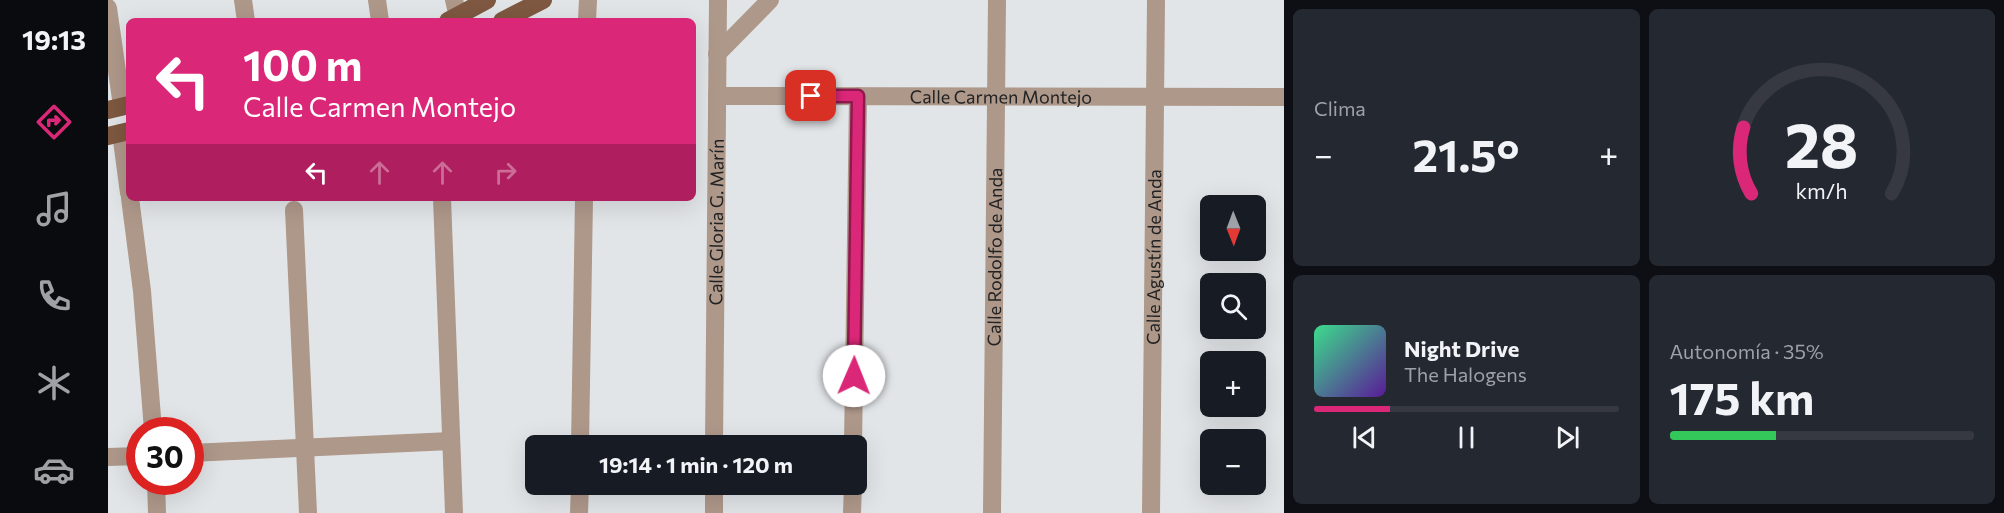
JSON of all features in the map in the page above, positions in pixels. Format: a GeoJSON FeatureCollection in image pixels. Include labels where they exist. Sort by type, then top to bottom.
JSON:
{"type":"FeatureCollection","features":[{"type":"Feature","properties":{"kind":"main road"},"geometry":{"type":"LineString","coordinates":[[454,14],[487,0]]}},
{"type":"Feature","properties":{"kind":"main road"},"geometry":{"type":"LineString","coordinates":[[508,18],[543,0]]}},
{"type":"Feature","properties":{"kind":"street"},"geometry":{"type":"LineString","coordinates":[[243,0],[246,18]]}},
{"type":"Feature","properties":{"kind":"street"},"geometry":{"type":"LineString","coordinates":[[377,0],[380,18]]}},
{"type":"Feature","properties":{"kind":"street"},"geometry":{"type":"LineString","coordinates":[[587,18],[588,0]]}},
{"type":"Feature","properties":{"kind":"street","name":"Calle Gloria G. Marín"},"geometry":{"type":"LineString","coordinates":[[714,435],[718,0]]}},
{"type":"Feature","properties":{"kind":"street"},"geometry":{"type":"LineString","coordinates":[[717,54],[770,0]]}},
{"type":"Feature","properties":{"kind":"street","name":"Calle Rodolfo de Anda"},"geometry":{"type":"LineString","coordinates":[[992,513],[997,0]]}},
{"type":"Feature","properties":{"kind":"street","name":"Calle Agustín de Anda"},"geometry":{"type":"LineString","coordinates":[[1151,513],[1157,97],[1156,0]]}},
{"type":"Feature","properties":{"kind":"street"},"geometry":{"type":"LineString","coordinates":[[108,8],[120,107]]}},
{"type":"Feature","properties":{"kind":"street","name":"Calle Carmen Montejo"},"geometry":{"type":"LineString","coordinates":[[717,96],[1284,97]]}},
{"type":"Feature","properties":{"kind":"street"},"geometry":{"type":"LineString","coordinates":[[853,435],[858,96]]}},
{"type":"Feature","properties":{"kind":"street"},"geometry":{"type":"LineString","coordinates":[[119,133],[126,175]]}},
{"type":"Feature","properties":{"kind":"street"},"geometry":{"type":"LineString","coordinates":[[130,201],[142,291],[152,417]]}},
{"type":"Feature","properties":{"kind":"street"},"geometry":{"type":"LineString","coordinates":[[442,201],[448,294],[454,513]]}},
{"type":"Feature","properties":{"kind":"street"},"geometry":{"type":"LineString","coordinates":[[580,435],[584,201]]}},
{"type":"Feature","properties":{"kind":"street"},"geometry":{"type":"LineString","coordinates":[[294,210],[308,513]]}},
{"type":"Feature","properties":{"kind":"street"},"geometry":{"type":"LineString","coordinates":[[204,452],[451,441]]}},
{"type":"Feature","properties":{"kind":"street"},"geometry":{"type":"LineString","coordinates":[[108,457],[126,456]]}},
{"type":"Feature","properties":{"kind":"street"},"geometry":{"type":"LineString","coordinates":[[157,495],[158,513]]}},
{"type":"Feature","properties":{"kind":"street"},"geometry":{"type":"LineString","coordinates":[[579,513],[580,495]]}},
{"type":"Feature","properties":{"kind":"street"},"geometry":{"type":"LineString","coordinates":[[714,495],[714,513]]}},
{"type":"Feature","properties":{"kind":"street"},"geometry":{"type":"LineString","coordinates":[[852,513],[853,495]]}},
{"type":"Feature","properties":{"kind":"route"},"geometry":{"type":"LineString","coordinates":[[811,96],[858,96],[854,376]]}}]}
